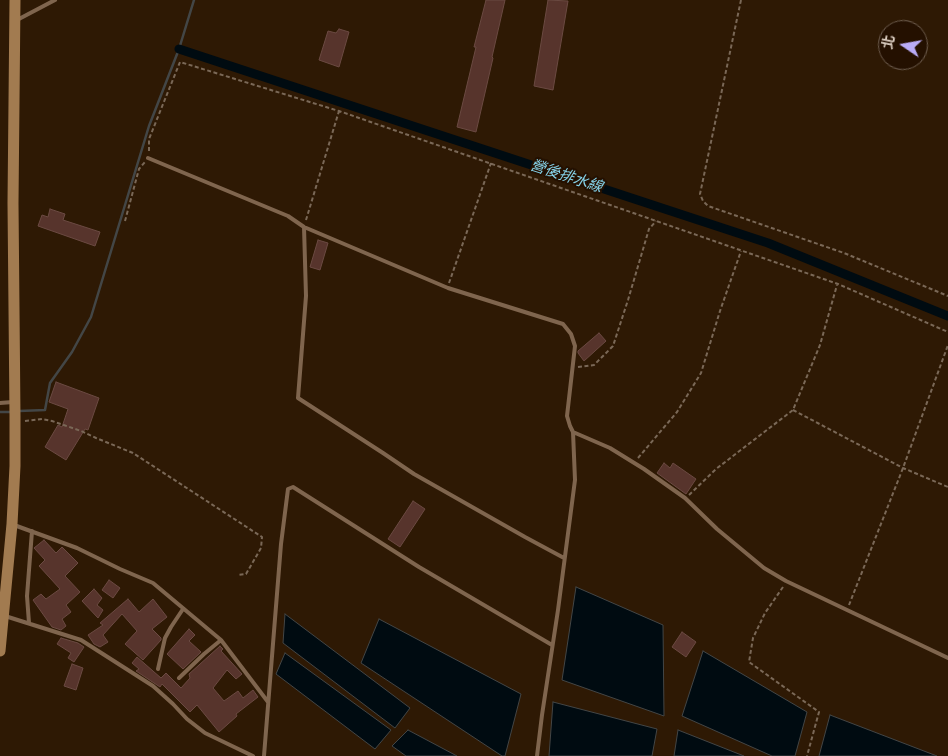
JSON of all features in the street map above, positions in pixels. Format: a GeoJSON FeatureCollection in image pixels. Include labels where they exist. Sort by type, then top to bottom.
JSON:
{"type":"FeatureCollection","features":[{"type":"Feature","properties":{"kind":"main road"},"geometry":{"type":"LineString","coordinates":[[0,651],[12,524],[16,423],[13,203],[14,0]]}},
{"type":"Feature","properties":{"kind":"lane"},"geometry":{"type":"LineString","coordinates":[[15,21],[55,0]]}},
{"type":"Feature","properties":{"kind":"lane"},"geometry":{"type":"LineString","coordinates":[[148,158],[288,216],[304,227],[448,288],[562,324],[571,334],[575,346],[567,416],[573,432],[575,480],[537,756]]}},
{"type":"Feature","properties":{"kind":"lane"},"geometry":{"type":"LineString","coordinates":[[304,227],[306,296],[298,398],[414,474],[564,558]]}},
{"type":"Feature","properties":{"kind":"lane"},"geometry":{"type":"LineString","coordinates":[[0,403],[15,402]]}},
{"type":"Feature","properties":{"kind":"lane"},"geometry":{"type":"LineString","coordinates":[[573,432],[610,448],[685,498],[716,529],[764,568],[786,581],[948,658]]}},
{"type":"Feature","properties":{"kind":"lane"},"geometry":{"type":"LineString","coordinates":[[264,756],[282,544],[288,489],[293,487],[419,567],[552,645]]}},
{"type":"Feature","properties":{"kind":"lane"},"geometry":{"type":"LineString","coordinates":[[12,524],[77,548],[153,583],[221,640],[268,702]]}},
{"type":"Feature","properties":{"kind":"lane"},"geometry":{"type":"LineString","coordinates":[[29,623],[27,596],[32,531]]}},
{"type":"Feature","properties":{"kind":"lane"},"geometry":{"type":"LineString","coordinates":[[158,669],[165,638],[183,609]]}},
{"type":"Feature","properties":{"kind":"lane"},"geometry":{"type":"LineString","coordinates":[[3,615],[81,640],[153,686],[187,719],[205,733],[253,756]]}},
{"type":"Feature","properties":{"kind":"lane"},"geometry":{"type":"LineString","coordinates":[[179,678],[221,640]]}},
{"type":"Feature","properties":{"kind":"path"},"geometry":{"type":"LineString","coordinates":[[741,0],[700,194],[703,202],[708,206],[844,253],[948,296]]}},
{"type":"Feature","properties":{"kind":"path"},"geometry":{"type":"LineString","coordinates":[[125,221],[139,170],[148,158],[149,139],[180,62],[339,111],[838,284],[948,332]]}},
{"type":"Feature","properties":{"kind":"path"},"geometry":{"type":"LineString","coordinates":[[304,227],[339,111]]}},
{"type":"Feature","properties":{"kind":"path"},"geometry":{"type":"LineString","coordinates":[[448,288],[491,163]]}},
{"type":"Feature","properties":{"kind":"path"},"geometry":{"type":"LineString","coordinates":[[572,368],[594,365],[614,346],[649,229],[656,221]]}},
{"type":"Feature","properties":{"kind":"path"},"geometry":{"type":"LineString","coordinates":[[634,463],[677,412],[701,373],[741,250]]}},
{"type":"Feature","properties":{"kind":"path"},"geometry":{"type":"LineString","coordinates":[[685,498],[716,469],[793,410],[820,345],[838,284]]}},
{"type":"Feature","properties":{"kind":"path"},"geometry":{"type":"LineString","coordinates":[[847,610],[903,468],[948,345]]}},
{"type":"Feature","properties":{"kind":"path"},"geometry":{"type":"LineString","coordinates":[[793,410],[903,468],[948,487]]}},
{"type":"Feature","properties":{"kind":"path"},"geometry":{"type":"LineString","coordinates":[[16,423],[42,419],[52,421],[133,453],[262,537],[261,548],[246,574],[238,575]]}},
{"type":"Feature","properties":{"kind":"path"},"geometry":{"type":"LineString","coordinates":[[786,581],[765,613],[753,638],[749,662],[819,712],[807,756]]}},
{"type":"Feature","properties":{"kind":"shaded area"},"geometry":{"type":"Polygon","coordinates":[[[576,587],[663,625],[664,716],[562,680],[576,587]]]}},
{"type":"Feature","properties":{"kind":"shaded area"},"geometry":{"type":"Polygon","coordinates":[[[285,614],[410,708],[395,728],[283,643],[285,614]]]}},
{"type":"Feature","properties":{"kind":"shaded area"},"geometry":{"type":"Polygon","coordinates":[[[379,619],[521,694],[505,756],[502,756],[361,663],[379,619]]]}},
{"type":"Feature","properties":{"kind":"shaded area"},"geometry":{"type":"Polygon","coordinates":[[[703,651],[807,712],[795,756],[772,756],[682,716],[703,651]]]}},
{"type":"Feature","properties":{"kind":"shaded area"},"geometry":{"type":"Polygon","coordinates":[[[285,653],[391,730],[375,749],[276,674],[285,653]]]}},
{"type":"Feature","properties":{"kind":"shaded area"},"geometry":{"type":"Polygon","coordinates":[[[553,702],[657,729],[652,756],[549,756],[553,702]]]}},
{"type":"Feature","properties":{"kind":"shaded area"},"geometry":{"type":"Polygon","coordinates":[[[830,715],[937,756],[819,756],[830,715]]]}},
{"type":"Feature","properties":{"kind":"shaded area"},"geometry":{"type":"Polygon","coordinates":[[[408,730],[457,756],[406,756],[392,746],[408,730]]]}},
{"type":"Feature","properties":{"kind":"shaded area"},"geometry":{"type":"Polygon","coordinates":[[[678,730],[744,756],[674,756],[678,730]]]}},
{"type":"Feature","properties":{"kind":"building"},"geometry":{"type":"Polygon","coordinates":[[[486,0],[505,0],[476,132],[457,127],[486,0]]]}},
{"type":"Feature","properties":{"kind":"building"},"geometry":{"type":"Polygon","coordinates":[[[548,0],[568,1],[553,90],[534,86],[548,0]]]}},
{"type":"Feature","properties":{"kind":"building"},"geometry":{"type":"Polygon","coordinates":[[[339,29],[349,32],[339,67],[319,60],[328,31],[336,33],[339,29]]]}},
{"type":"Feature","properties":{"kind":"building"},"geometry":{"type":"Polygon","coordinates":[[[50,209],[65,214],[63,220],[100,232],[95,246],[38,226],[42,215],[48,217],[50,209]]]}},
{"type":"Feature","properties":{"kind":"building"},"geometry":{"type":"Polygon","coordinates":[[[318,240],[328,243],[320,270],[310,267],[318,240]]]}},
{"type":"Feature","properties":{"kind":"building"},"geometry":{"type":"Polygon","coordinates":[[[599,333],[606,341],[584,361],[578,351],[599,333]]]}},
{"type":"Feature","properties":{"kind":"building"},"geometry":{"type":"Polygon","coordinates":[[[56,382],[99,398],[88,430],[85,429],[66,460],[45,447],[58,425],[62,427],[68,409],[49,402],[56,382]]]}},
{"type":"Feature","properties":{"kind":"building"},"geometry":{"type":"Polygon","coordinates":[[[664,463],[670,468],[673,463],[696,479],[686,494],[657,473],[664,463]]]}},
{"type":"Feature","properties":{"kind":"building"},"geometry":{"type":"Polygon","coordinates":[[[413,501],[425,509],[400,547],[388,539],[413,501]]]}},
{"type":"Feature","properties":{"kind":"building"},"geometry":{"type":"Polygon","coordinates":[[[44,540],[56,553],[62,547],[78,563],[65,576],[80,592],[66,605],[71,612],[62,619],[66,626],[61,630],[52,627],[33,600],[41,594],[46,599],[60,589],[39,566],[45,560],[34,548],[44,540]]]}},
{"type":"Feature","properties":{"kind":"building"},"geometry":{"type":"Polygon","coordinates":[[[109,580],[120,588],[113,598],[102,590],[109,580]]]}},
{"type":"Feature","properties":{"kind":"building"},"geometry":{"type":"Polygon","coordinates":[[[94,589],[102,598],[97,605],[103,610],[98,618],[82,601],[94,589]]]}},
{"type":"Feature","properties":{"kind":"building"},"geometry":{"type":"Polygon","coordinates":[[[128,599],[139,612],[153,599],[167,617],[152,629],[161,640],[143,660],[125,644],[137,631],[122,614],[103,635],[108,642],[100,647],[94,644],[88,635],[103,625],[100,623],[128,599]]]}},
{"type":"Feature","properties":{"kind":"building"},"geometry":{"type":"Polygon","coordinates":[[[189,629],[195,635],[189,641],[201,652],[183,669],[167,654],[189,629]]]}},
{"type":"Feature","properties":{"kind":"building"},"geometry":{"type":"Polygon","coordinates":[[[682,632],[696,642],[686,657],[672,647],[682,632]]]}},
{"type":"Feature","properties":{"kind":"building"},"geometry":{"type":"Polygon","coordinates":[[[61,638],[78,643],[84,647],[74,662],[68,658],[71,653],[57,644],[61,638]]]}},
{"type":"Feature","properties":{"kind":"building"},"geometry":{"type":"Polygon","coordinates":[[[220,646],[223,649],[221,651],[242,674],[236,679],[227,670],[213,688],[224,701],[238,691],[243,698],[253,690],[258,697],[236,714],[237,716],[219,732],[197,705],[190,712],[162,684],[160,687],[136,671],[139,669],[132,663],[137,657],[161,678],[166,673],[181,688],[190,678],[189,674],[220,646]]]}},
{"type":"Feature","properties":{"kind":"building"},"geometry":{"type":"Polygon","coordinates":[[[72,664],[83,668],[76,690],[64,686],[72,664]]]}},
{"type":"Feature","properties":{"kind":"waterway"},"geometry":{"type":"LineString","coordinates":[[19,411],[45,410],[50,383],[72,352],[91,317],[149,126],[179,49],[194,0]]}},
{"type":"Feature","properties":{"kind":"waterway","name":"營後排水線"},"geometry":{"type":"LineString","coordinates":[[179,49],[768,243],[948,316]]}},
{"type":"Feature","properties":{"kind":"waterway"},"geometry":{"type":"LineString","coordinates":[[0,412],[11,412]]}}]}
